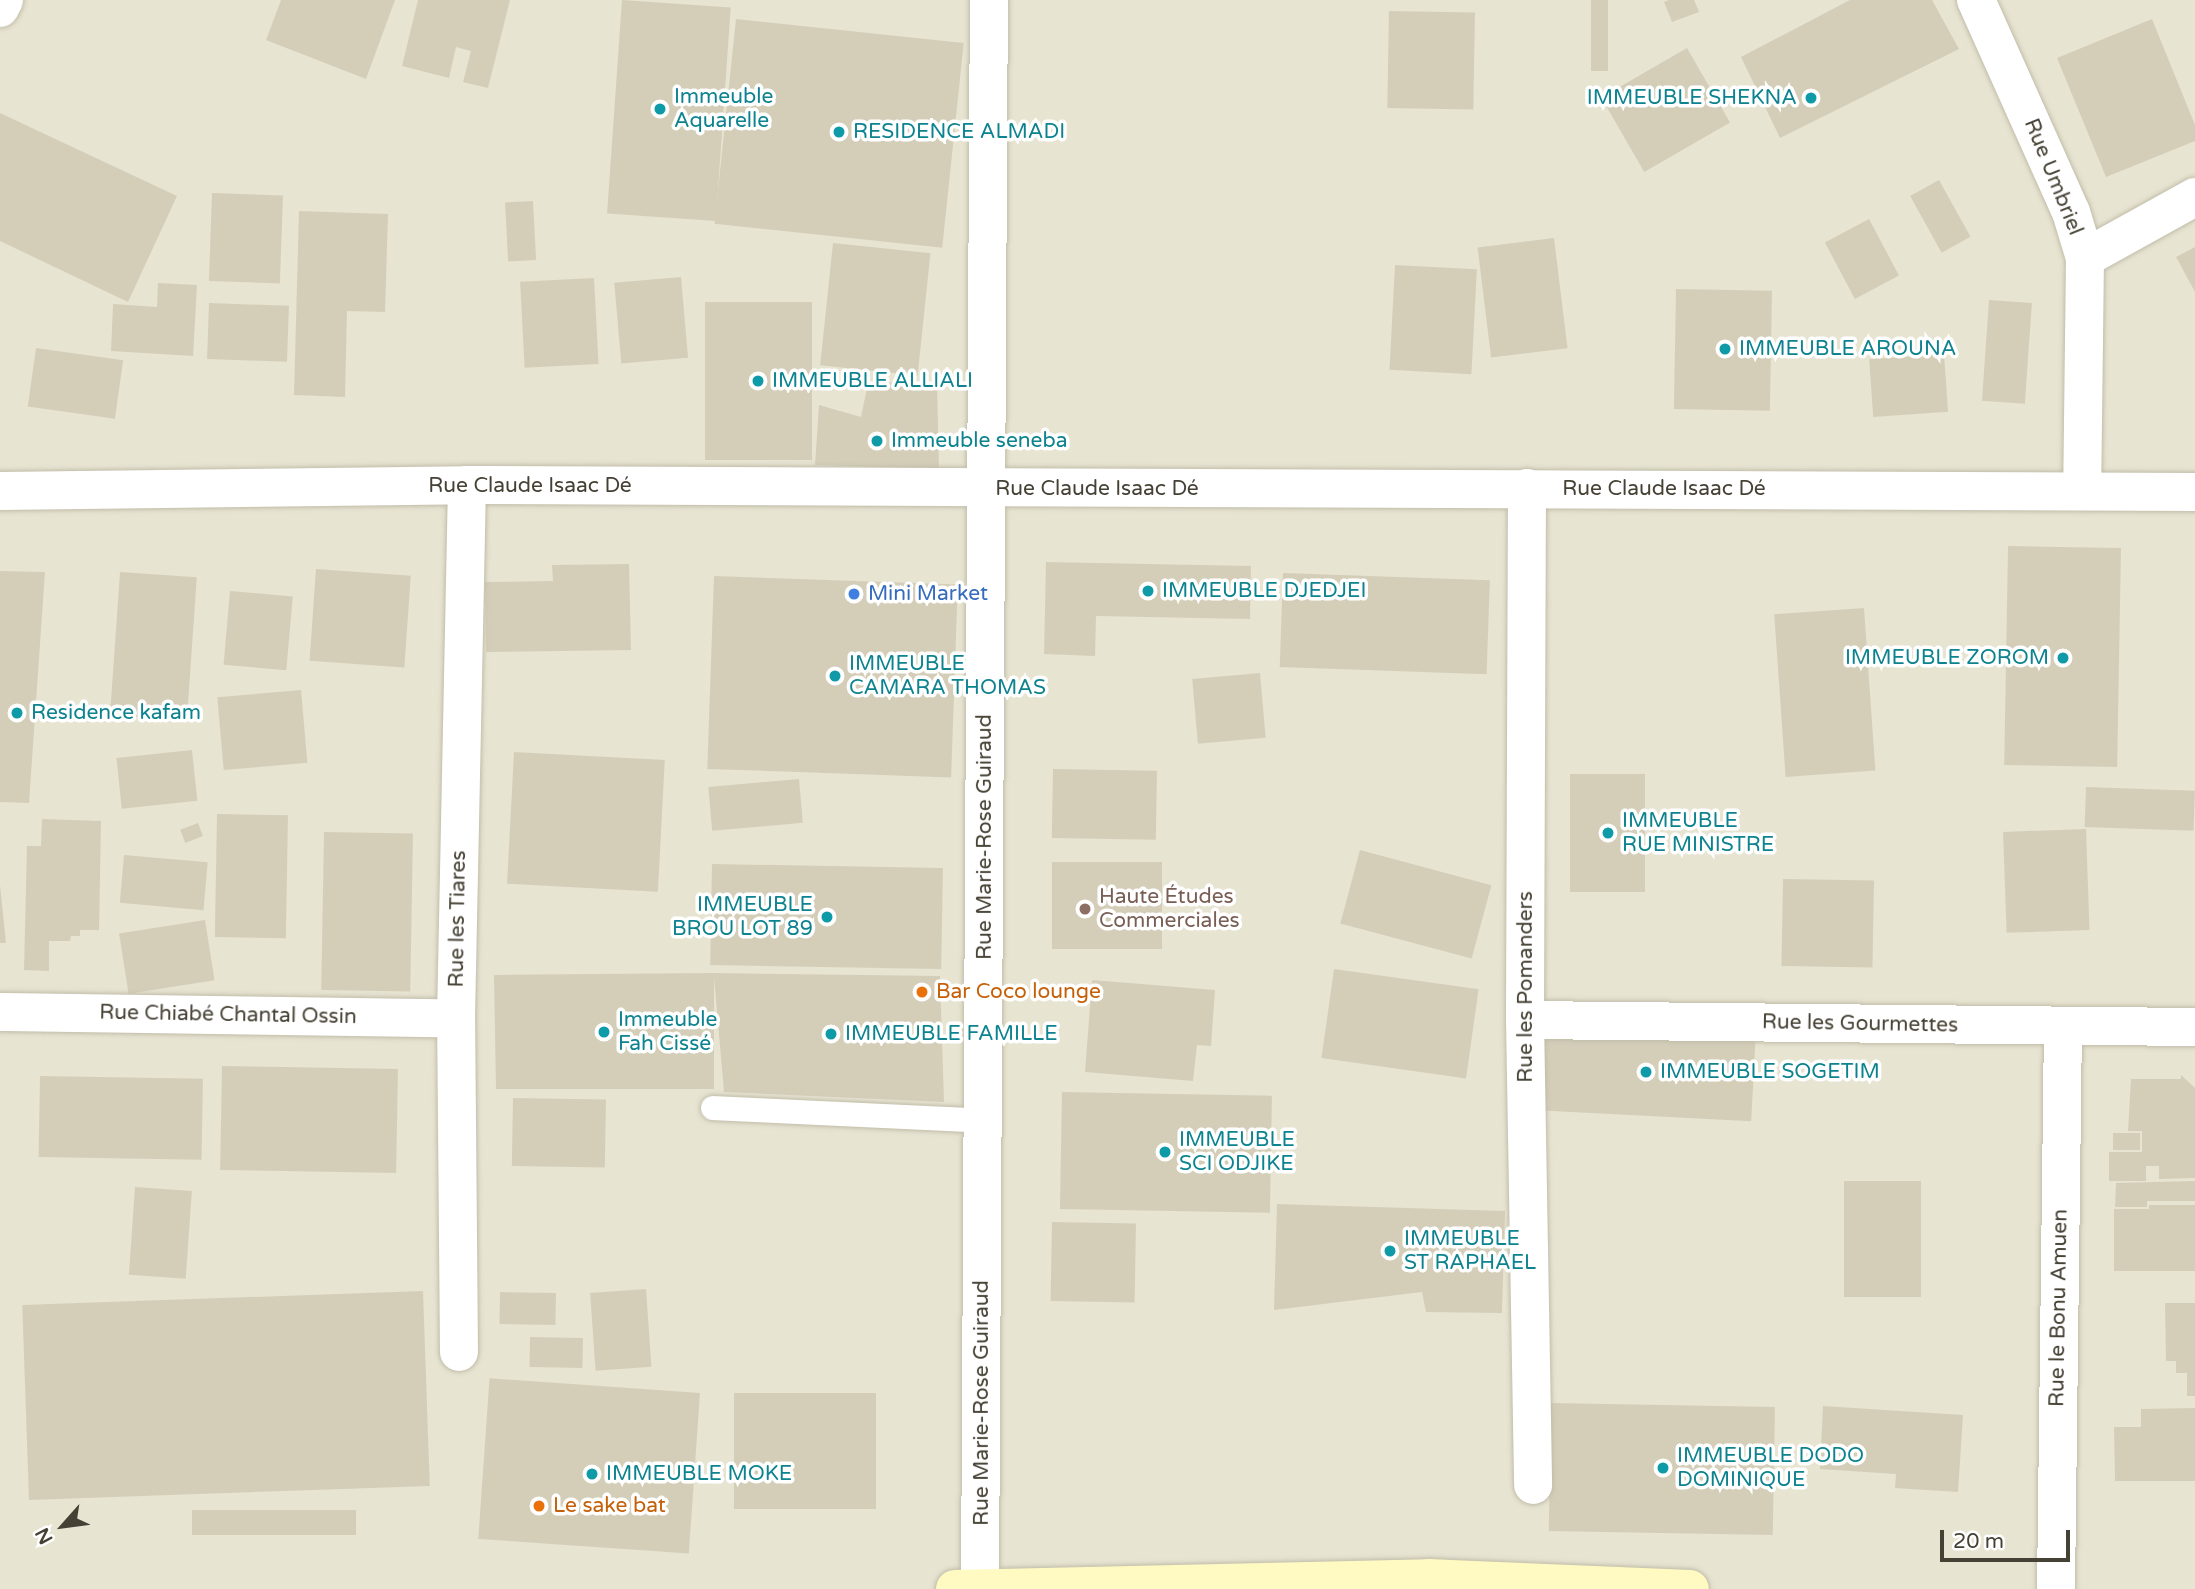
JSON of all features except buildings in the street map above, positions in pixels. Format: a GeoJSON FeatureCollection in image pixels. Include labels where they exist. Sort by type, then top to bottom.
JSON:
{"type":"FeatureCollection","features":[{"type":"Feature","properties":{"kind":"street"},"geometry":{"type":"LineString","coordinates":[[0,8],[4,0]]}},
{"type":"Feature","properties":{"kind":"street","name":"Rue Marie-Rose Guiraud"},"geometry":{"type":"LineString","coordinates":[[980,1589],[989,0]]}},
{"type":"Feature","properties":{"kind":"street","name":"Rue Umbriel"},"geometry":{"type":"LineString","coordinates":[[1976,0],[2071,212],[2085,258],[2082,490]]}},
{"type":"Feature","properties":{"kind":"street"},"geometry":{"type":"LineString","coordinates":[[2085,258],[2195,197]]}},
{"type":"Feature","properties":{"kind":"street","name":"Rue Claude Isaac Dé"},"geometry":{"type":"LineString","coordinates":[[0,491],[467,485],[2195,492]]}},
{"type":"Feature","properties":{"kind":"street","name":"Rue les Tiares"},"geometry":{"type":"LineString","coordinates":[[459,1352],[456,1018],[467,485]]}},
{"type":"Feature","properties":{"kind":"street","name":"Rue les Pomanders"},"geometry":{"type":"LineString","coordinates":[[1527,488],[1525,1020],[1533,1485]]}},
{"type":"Feature","properties":{"kind":"street","name":"Rue Chiabé Chantal Ossin"},"geometry":{"type":"LineString","coordinates":[[0,1012],[456,1018]]}},
{"type":"Feature","properties":{"kind":"street","name":"Rue les Gourmettes"},"geometry":{"type":"LineString","coordinates":[[1525,1020],[2195,1027]]}},
{"type":"Feature","properties":{"kind":"street","name":"Rue le Bonu Amuen"},"geometry":{"type":"LineString","coordinates":[[2056,1589],[2063,1027]]}},
{"type":"Feature","properties":{"kind":"street"},"geometry":{"type":"LineString","coordinates":[[956,1589],[1428,1584],[1690,1589]]}},
{"type":"Feature","properties":{"kind":"lane"},"geometry":{"type":"LineString","coordinates":[[713,1108],[984,1121]]}},
{"type":"Feature","properties":{"kind":"shaded area"},"geometry":{"type":"Polygon","coordinates":[[[0,0],[2195,0],[2195,1589],[0,1589],[0,0]]]}},
{"type":"Feature","properties":{"kind":"place","name":"IMMEUBLE SHEKNA"},"geometry":{"type":"Point","coordinates":[1811,98]}},
{"type":"Feature","properties":{"kind":"place","name":"Immeuble Aquarelle"},"geometry":{"type":"Point","coordinates":[660,109]}},
{"type":"Feature","properties":{"kind":"place","name":"RESIDENCE ALMADI"},"geometry":{"type":"Point","coordinates":[839,132]}},
{"type":"Feature","properties":{"kind":"place","name":"IMMEUBLE AROUNA"},"geometry":{"type":"Point","coordinates":[1725,349]}},
{"type":"Feature","properties":{"kind":"place","name":"IMMEUBLE ALLIALI"},"geometry":{"type":"Point","coordinates":[758,381]}},
{"type":"Feature","properties":{"kind":"place","name":"Immeuble seneba"},"geometry":{"type":"Point","coordinates":[877,441]}},
{"type":"Feature","properties":{"kind":"place","name":"IMMEUBLE DJEDJEI"},"geometry":{"type":"Point","coordinates":[1148,591]}},
{"type":"Feature","properties":{"kind":"place","name":"Mini Market"},"geometry":{"type":"Point","coordinates":[854,594]}},
{"type":"Feature","properties":{"kind":"place","name":"IMMEUBLE ZOROM"},"geometry":{"type":"Point","coordinates":[2063,658]}},
{"type":"Feature","properties":{"kind":"place","name":"IMMEUBLE CAMARA THOMAS"},"geometry":{"type":"Point","coordinates":[835,676]}},
{"type":"Feature","properties":{"kind":"place","name":"Residence kafam"},"geometry":{"type":"Point","coordinates":[17,713]}},
{"type":"Feature","properties":{"kind":"place","name":"IMMEUBLE RUE MINISTRE"},"geometry":{"type":"Point","coordinates":[1608,833]}},
{"type":"Feature","properties":{"kind":"place","name":"Haute Études Commerciales"},"geometry":{"type":"Point","coordinates":[1085,909]}},
{"type":"Feature","properties":{"kind":"place","name":"IMMEUBLE BROU LOT 89"},"geometry":{"type":"Point","coordinates":[827,917]}},
{"type":"Feature","properties":{"kind":"place","name":"Bar Coco lounge"},"geometry":{"type":"Point","coordinates":[922,992]}},
{"type":"Feature","properties":{"kind":"place","name":"Immeuble Fah Cissé"},"geometry":{"type":"Point","coordinates":[604,1032]}},
{"type":"Feature","properties":{"kind":"place","name":"IMMEUBLE FAMILLE"},"geometry":{"type":"Point","coordinates":[831,1034]}},
{"type":"Feature","properties":{"kind":"place","name":"IMMEUBLE SOGETIM"},"geometry":{"type":"Point","coordinates":[1646,1072]}},
{"type":"Feature","properties":{"kind":"place","name":"IMMEUBLE SCI ODJIKE"},"geometry":{"type":"Point","coordinates":[1165,1152]}},
{"type":"Feature","properties":{"kind":"place","name":"IMMEUBLE ST RAPHAEL"},"geometry":{"type":"Point","coordinates":[1390,1251]}},
{"type":"Feature","properties":{"kind":"place","name":"IMMEUBLE DODO DOMINIQUE"},"geometry":{"type":"Point","coordinates":[1663,1468]}},
{"type":"Feature","properties":{"kind":"place","name":"IMMEUBLE MOKE"},"geometry":{"type":"Point","coordinates":[592,1474]}},
{"type":"Feature","properties":{"kind":"place","name":"Le sake bat"},"geometry":{"type":"Point","coordinates":[539,1506]}}]}
